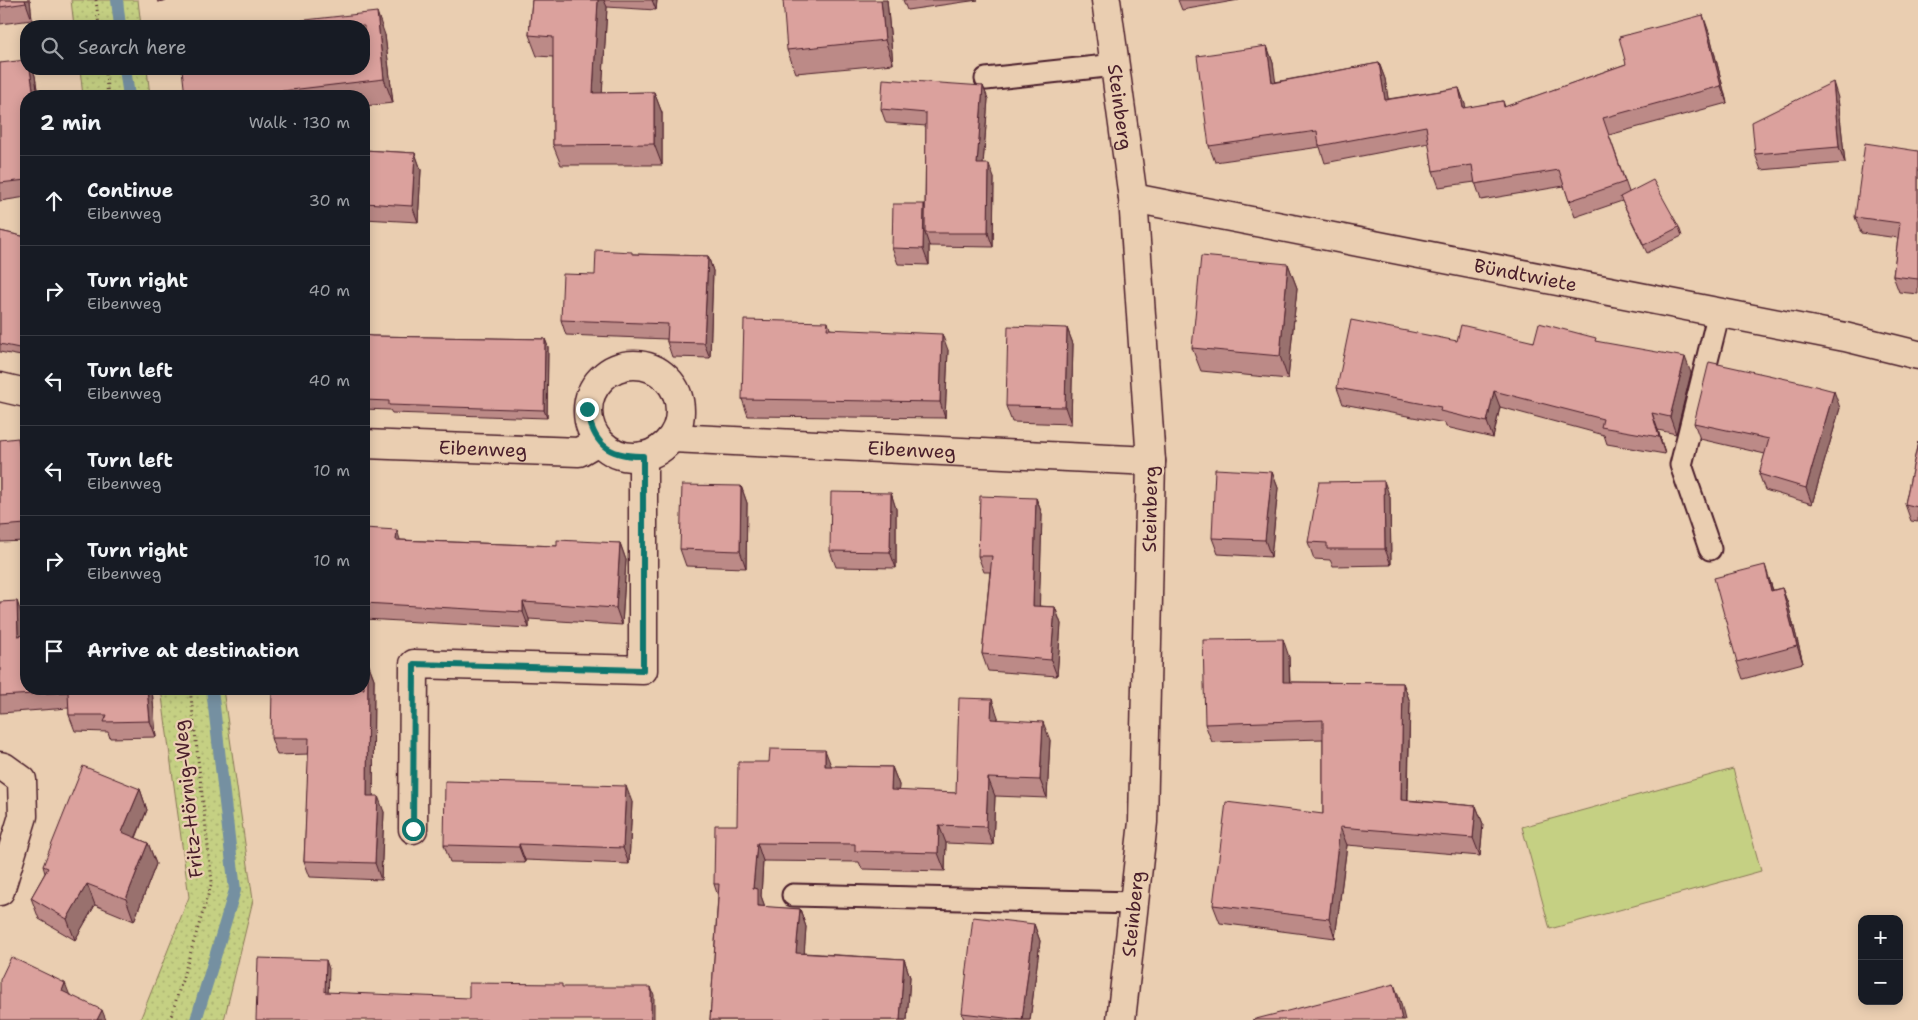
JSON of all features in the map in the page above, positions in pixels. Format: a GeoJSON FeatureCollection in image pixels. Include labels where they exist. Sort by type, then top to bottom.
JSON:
{"type":"FeatureCollection","features":[{"type":"Feature","properties":{"kind":"street","name":"Steinberg"},"geometry":{"type":"LineString","coordinates":[[1106,0],[1133,198],[1151,461],[1143,822],[1121,1020]]}},
{"type":"Feature","properties":{"kind":"street","name":"Bündtwiete"},"geometry":{"type":"LineString","coordinates":[[1133,198],[1845,337],[1918,355]]}},
{"type":"Feature","properties":{"kind":"street"},"geometry":{"type":"LineString","coordinates":[[632,365],[648,367],[664,375],[675,389],[680,405],[678,422],[672,438],[659,449],[643,456],[626,457],[611,451],[598,441],[590,426],[587,409],[591,392],[601,378],[615,368],[632,365]]}},
{"type":"Feature","properties":{"kind":"street"},"geometry":{"type":"LineString","coordinates":[[0,387],[20,392]]}},
{"type":"Feature","properties":{"kind":"street","name":"Eibenweg"},"geometry":{"type":"LineString","coordinates":[[672,438],[1151,461]]}},
{"type":"Feature","properties":{"kind":"street","name":"Eibenweg"},"geometry":{"type":"LineString","coordinates":[[370,444],[579,452],[598,441]]}},
{"type":"Feature","properties":{"kind":"street"},"geometry":{"type":"LineString","coordinates":[[413,829],[414,664],[643,670],[643,456]]}},
{"type":"Feature","properties":{"kind":"street"},"geometry":{"type":"LineString","coordinates":[[0,766],[22,780],[23,816],[0,891]]}},
{"type":"Feature","properties":{"kind":"lane"},"geometry":{"type":"LineString","coordinates":[[986,79],[1115,65]]}},
{"type":"Feature","properties":{"kind":"lane"},"geometry":{"type":"LineString","coordinates":[[1710,549],[1681,465],[1719,312]]}},
{"type":"Feature","properties":{"kind":"lane"},"geometry":{"type":"LineString","coordinates":[[793,895],[1135,903]]}},
{"type":"Feature","properties":{"kind":"path"},"geometry":{"type":"LineString","coordinates":[[96,0],[99,20]]}},
{"type":"Feature","properties":{"kind":"path"},"geometry":{"type":"LineString","coordinates":[[105,75],[107,90]]}},
{"type":"Feature","properties":{"kind":"path","name":"Fritz-Hörnig-Weg"},"geometry":{"type":"LineString","coordinates":[[170,1020],[212,882],[191,695]]}},
{"type":"Feature","properties":{"kind":"green space"},"geometry":{"type":"Polygon","coordinates":[[[71,0],[138,0],[140,20],[73,20],[71,0]]]}},
{"type":"Feature","properties":{"kind":"green space"},"geometry":{"type":"Polygon","coordinates":[[[81,75],[148,75],[149,90],[82,90],[81,75]]]}},
{"type":"Feature","properties":{"kind":"green space"},"geometry":{"type":"Polygon","coordinates":[[[162,695],[224,695],[253,900],[224,1020],[140,1020],[189,897],[162,695]]]}},
{"type":"Feature","properties":{"kind":"green space"},"geometry":{"type":"Polygon","coordinates":[[[1733,769],[1761,871],[1550,929],[1522,827],[1733,769]]]}},
{"type":"Feature","properties":{"kind":"building"},"geometry":{"type":"Polygon","coordinates":[[[0,0],[25,0],[26,3],[0,7],[0,0]]]}},
{"type":"Feature","properties":{"kind":"building"},"geometry":{"type":"Polygon","coordinates":[[[532,0],[598,0],[593,93],[654,92],[654,144],[553,145],[553,37],[529,35],[532,0]]]}},
{"type":"Feature","properties":{"kind":"building"},"geometry":{"type":"Polygon","coordinates":[[[783,0],[881,0],[885,40],[787,50],[783,0]]]}},
{"type":"Feature","properties":{"kind":"building"},"geometry":{"type":"Polygon","coordinates":[[[377,12],[384,79],[291,90],[184,90],[183,75],[370,75],[370,20],[306,20],[377,12]]]}},
{"type":"Feature","properties":{"kind":"building"},"geometry":{"type":"Polygon","coordinates":[[[1703,15],[1721,86],[1603,118],[1625,182],[1569,201],[1559,170],[1475,184],[1472,165],[1433,171],[1426,126],[1319,146],[1317,131],[1209,146],[1197,56],[1267,46],[1272,83],[1379,63],[1385,100],[1459,88],[1463,108],[1503,101],[1504,107],[1626,64],[1619,37],[1703,15]]]}},
{"type":"Feature","properties":{"kind":"building"},"geometry":{"type":"Polygon","coordinates":[[[20,61],[20,75],[31,75],[33,90],[20,90],[20,181],[0,183],[0,63],[20,61]]]}},
{"type":"Feature","properties":{"kind":"building"},"geometry":{"type":"Polygon","coordinates":[[[883,79],[983,86],[977,164],[989,164],[988,233],[925,233],[926,113],[881,109],[883,79]]]}},
{"type":"Feature","properties":{"kind":"building"},"geometry":{"type":"Polygon","coordinates":[[[1833,82],[1839,147],[1755,154],[1752,122],[1833,82]]]}},
{"type":"Feature","properties":{"kind":"building"},"geometry":{"type":"Polygon","coordinates":[[[1865,143],[1918,151],[1918,279],[1893,276],[1900,223],[1855,217],[1865,143]]]}},
{"type":"Feature","properties":{"kind":"building"},"geometry":{"type":"Polygon","coordinates":[[[370,150],[415,153],[412,206],[370,203],[370,150]]]}},
{"type":"Feature","properties":{"kind":"building"},"geometry":{"type":"Polygon","coordinates":[[[1653,180],[1679,227],[1644,245],[1620,197],[1653,180]]]}},
{"type":"Feature","properties":{"kind":"building"},"geometry":{"type":"Polygon","coordinates":[[[893,204],[924,204],[923,249],[892,248],[893,204]]]}},
{"type":"Feature","properties":{"kind":"building"},"geometry":{"type":"Polygon","coordinates":[[[0,231],[20,236],[20,348],[0,344],[0,231]]]}},
{"type":"Feature","properties":{"kind":"building"},"geometry":{"type":"Polygon","coordinates":[[[596,250],[632,252],[632,254],[708,256],[704,343],[667,342],[668,324],[561,320],[563,274],[595,275],[596,250]]]}},
{"type":"Feature","properties":{"kind":"building"},"geometry":{"type":"Polygon","coordinates":[[[1201,256],[1288,264],[1280,356],[1192,348],[1201,256]]]}},
{"type":"Feature","properties":{"kind":"building"},"geometry":{"type":"Polygon","coordinates":[[[744,320],[828,322],[827,329],[942,334],[940,402],[742,399],[744,320]]]}},
{"type":"Feature","properties":{"kind":"building"},"geometry":{"type":"Polygon","coordinates":[[[1351,320],[1457,341],[1461,325],[1534,342],[1539,323],[1596,338],[1595,341],[1685,357],[1670,417],[1652,413],[1659,437],[1601,427],[1603,419],[1494,391],[1487,422],[1440,411],[1441,407],[1337,388],[1351,320]]]}},
{"type":"Feature","properties":{"kind":"building"},"geometry":{"type":"Polygon","coordinates":[[[1008,326],[1067,328],[1065,407],[1006,406],[1008,326]]]}},
{"type":"Feature","properties":{"kind":"building"},"geometry":{"type":"Polygon","coordinates":[[[370,336],[545,339],[544,410],[389,405],[389,401],[370,400],[370,336]]]}},
{"type":"Feature","properties":{"kind":"building"},"geometry":{"type":"Polygon","coordinates":[[[1709,362],[1834,391],[1806,488],[1759,474],[1769,439],[1694,423],[1709,362]]]}},
{"type":"Feature","properties":{"kind":"building"},"geometry":{"type":"Polygon","coordinates":[[[18,438],[20,456],[20,524],[0,526],[0,440],[18,438]]]}},
{"type":"Feature","properties":{"kind":"building"},"geometry":{"type":"Polygon","coordinates":[[[1918,442],[1918,507],[1905,504],[1918,442]]]}},
{"type":"Feature","properties":{"kind":"building"},"geometry":{"type":"Polygon","coordinates":[[[1215,469],[1272,472],[1265,540],[1212,538],[1215,469]]]}},
{"type":"Feature","properties":{"kind":"building"},"geometry":{"type":"Polygon","coordinates":[[[1384,481],[1385,549],[1327,549],[1327,543],[1308,542],[1319,482],[1384,481]]]}},
{"type":"Feature","properties":{"kind":"building"},"geometry":{"type":"Polygon","coordinates":[[[682,485],[741,486],[740,551],[680,549],[682,485]]]}},
{"type":"Feature","properties":{"kind":"building"},"geometry":{"type":"Polygon","coordinates":[[[831,492],[891,493],[890,552],[830,551],[831,492]]]}},
{"type":"Feature","properties":{"kind":"building"},"geometry":{"type":"Polygon","coordinates":[[[980,496],[1036,498],[1033,606],[1055,607],[1051,660],[982,654],[992,556],[978,556],[980,496]]]}},
{"type":"Feature","properties":{"kind":"building"},"geometry":{"type":"Polygon","coordinates":[[[370,528],[397,530],[396,540],[557,546],[557,540],[620,543],[616,608],[523,602],[523,612],[370,603],[370,528]]]}},
{"type":"Feature","properties":{"kind":"building"},"geometry":{"type":"Polygon","coordinates":[[[1765,565],[1771,591],[1782,588],[1797,646],[1737,662],[1714,578],[1765,565]]]}},
{"type":"Feature","properties":{"kind":"building"},"geometry":{"type":"Polygon","coordinates":[[[17,601],[18,636],[20,636],[20,695],[0,696],[0,602],[17,601]]]}},
{"type":"Feature","properties":{"kind":"building"},"geometry":{"type":"Polygon","coordinates":[[[1283,639],[1283,682],[1403,683],[1401,800],[1476,806],[1473,838],[1340,827],[1329,919],[1213,905],[1226,802],[1323,814],[1323,720],[1205,724],[1203,640],[1283,639]]]}},
{"type":"Feature","properties":{"kind":"building"},"geometry":{"type":"Polygon","coordinates":[[[68,695],[148,695],[150,721],[104,722],[107,715],[69,715],[68,695]]]}},
{"type":"Feature","properties":{"kind":"building"},"geometry":{"type":"Polygon","coordinates":[[[272,695],[368,695],[367,796],[378,796],[375,863],[304,861],[309,738],[271,738],[272,695]]]}},
{"type":"Feature","properties":{"kind":"building"},"geometry":{"type":"Polygon","coordinates":[[[959,698],[992,699],[991,719],[1043,722],[1040,780],[988,778],[986,827],[939,825],[938,853],[855,851],[855,844],[757,843],[753,888],[758,889],[758,906],[800,909],[796,953],[904,959],[900,1020],[710,1020],[719,884],[714,884],[715,825],[737,825],[738,762],[769,762],[770,749],[825,750],[825,766],[892,767],[891,790],[956,793],[959,698]]]}},
{"type":"Feature","properties":{"kind":"building"},"geometry":{"type":"Polygon","coordinates":[[[83,766],[140,789],[122,832],[148,843],[126,899],[87,884],[67,919],[31,898],[48,868],[43,866],[83,766]]]}},
{"type":"Feature","properties":{"kind":"building"},"geometry":{"type":"Polygon","coordinates":[[[445,781],[626,786],[623,848],[519,844],[519,847],[444,845],[445,781]]]}},
{"type":"Feature","properties":{"kind":"building"},"geometry":{"type":"Polygon","coordinates":[[[973,917],[1034,924],[1022,1020],[962,1013],[973,917]]]}},
{"type":"Feature","properties":{"kind":"building"},"geometry":{"type":"Polygon","coordinates":[[[11,957],[65,983],[62,991],[102,1010],[97,1020],[0,1020],[0,980],[11,957]]]}},
{"type":"Feature","properties":{"kind":"building"},"geometry":{"type":"Polygon","coordinates":[[[258,958],[326,960],[325,992],[469,998],[469,983],[562,984],[562,987],[651,987],[651,1020],[256,1020],[258,958]]]}},
{"type":"Feature","properties":{"kind":"building"},"geometry":{"type":"Polygon","coordinates":[[[1394,984],[1402,1020],[1252,1020],[1394,984]]]}},
{"type":"Feature","properties":{"kind":"waterway"},"geometry":{"type":"LineString","coordinates":[[117,0],[119,20]]}},
{"type":"Feature","properties":{"kind":"waterway"},"geometry":{"type":"LineString","coordinates":[[126,75],[128,90]]}},
{"type":"Feature","properties":{"kind":"waterway"},"geometry":{"type":"LineString","coordinates":[[196,1020],[235,890],[213,695]]}},
{"type":"Feature","properties":{"kind":"route"},"geometry":{"type":"LineString","coordinates":[[413,829],[414,664],[643,670],[643,456],[626,457],[611,451],[598,441],[590,426],[587,409]]}}]}
